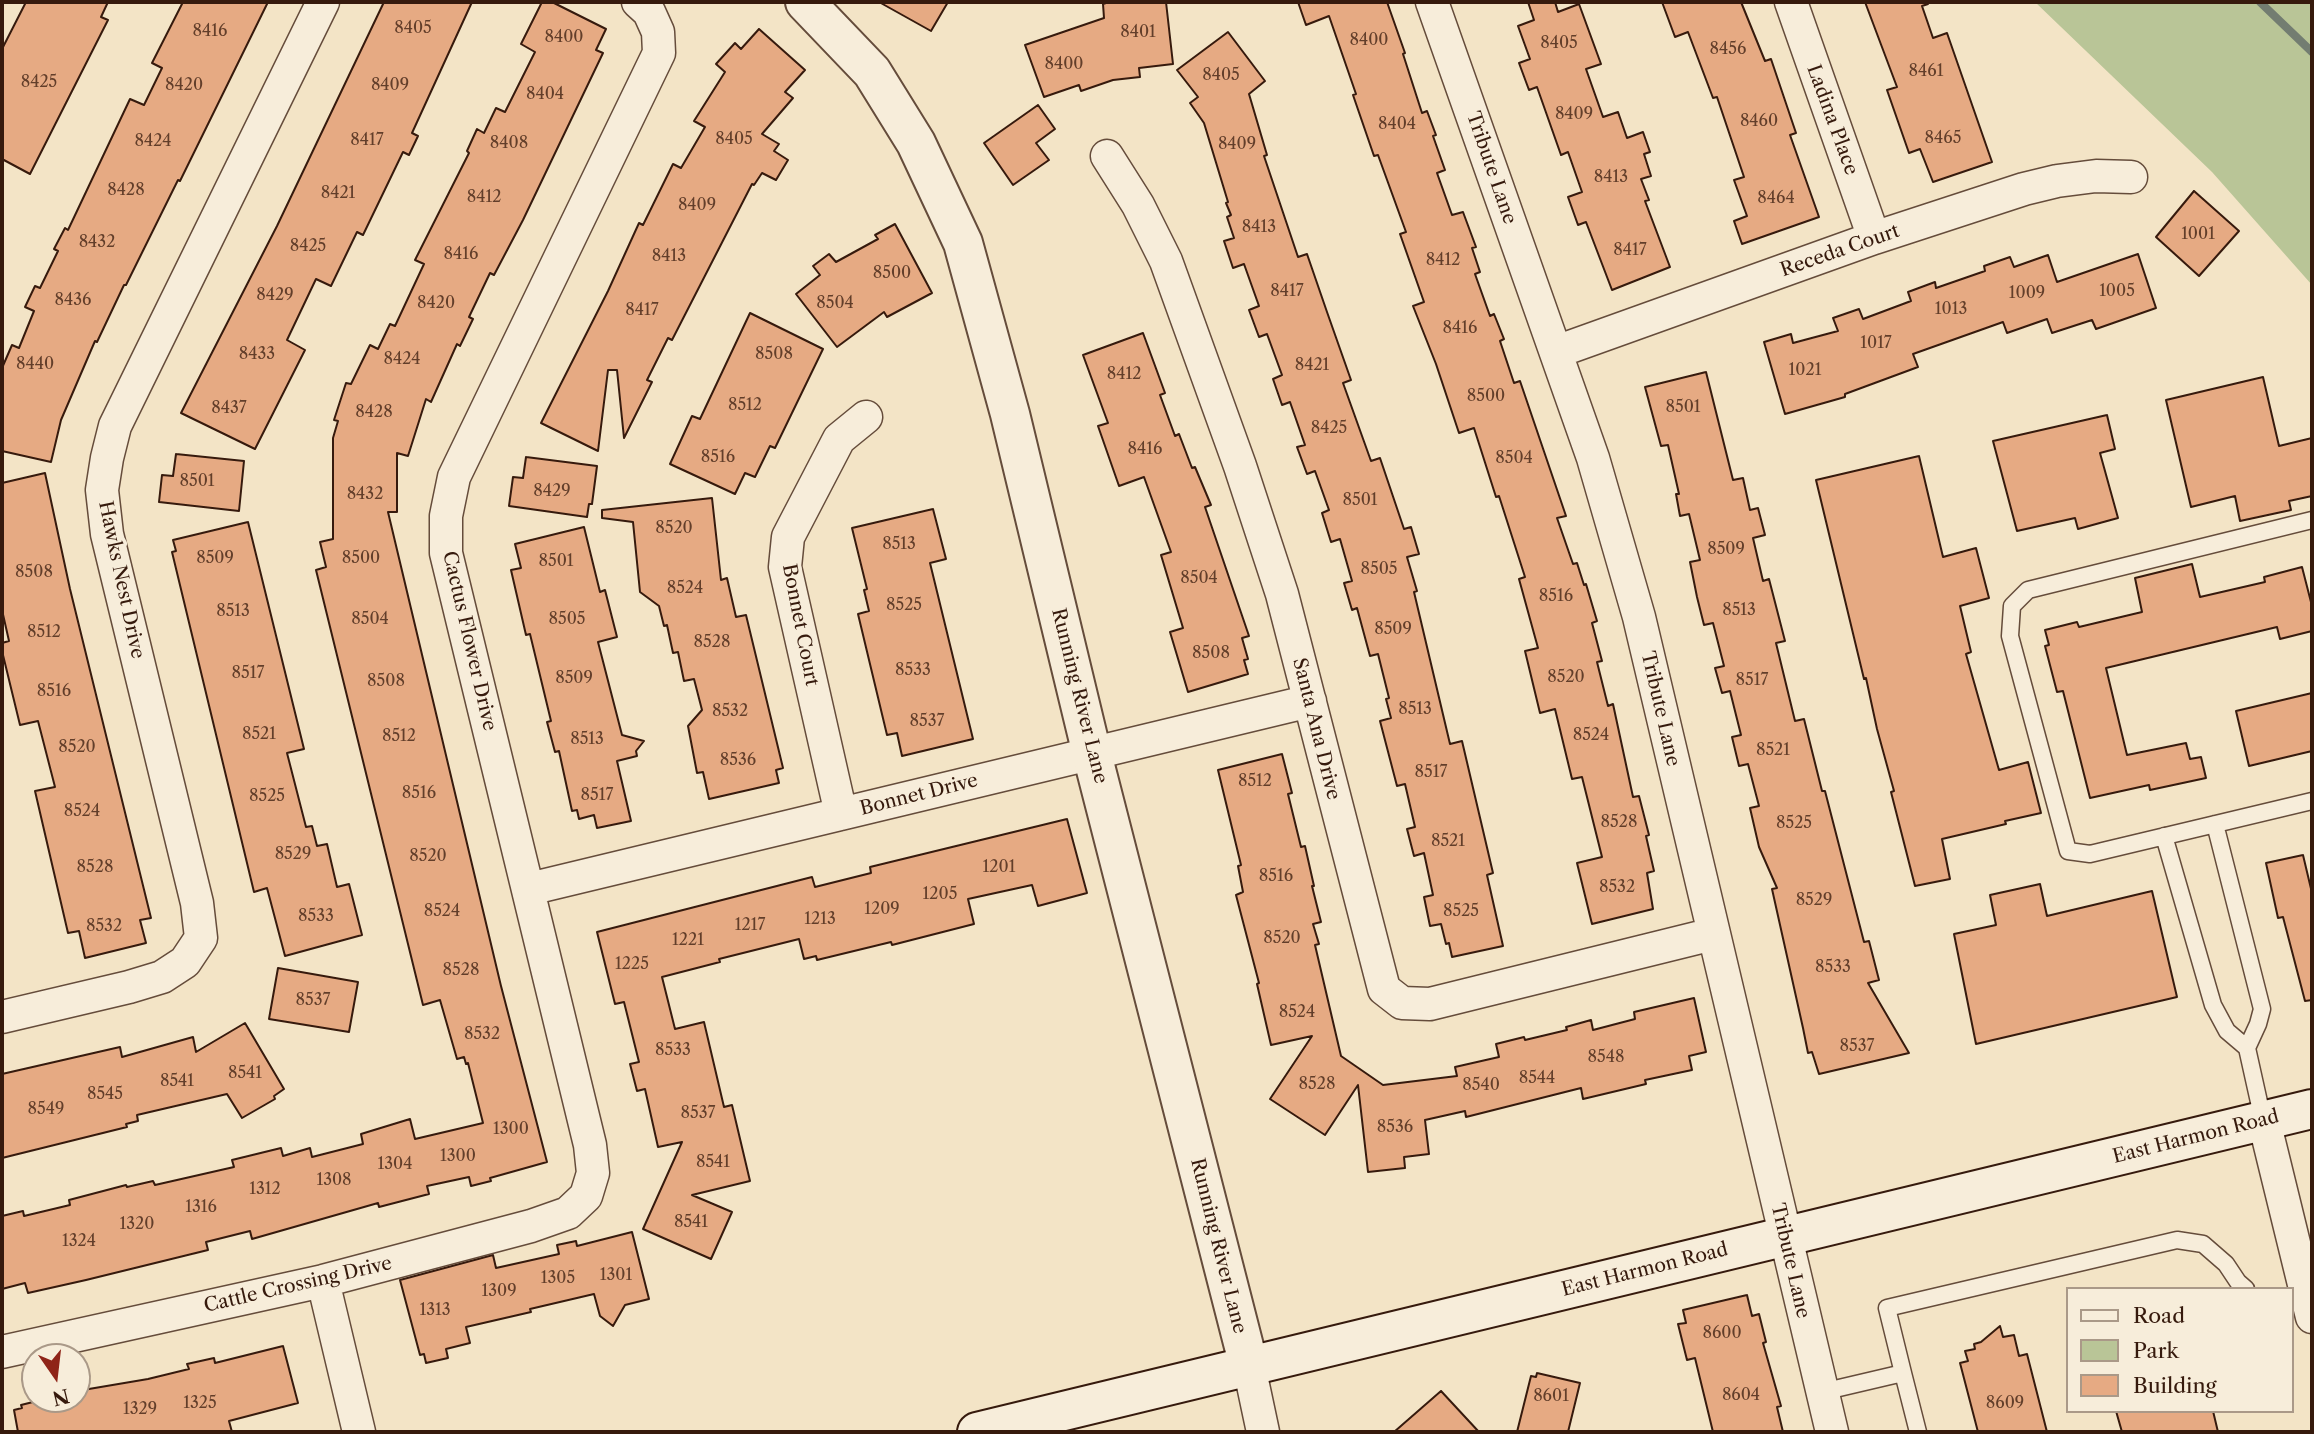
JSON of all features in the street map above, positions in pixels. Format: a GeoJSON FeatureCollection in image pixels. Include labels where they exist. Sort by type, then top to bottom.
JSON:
{"type":"FeatureCollection","features":[{"type":"Feature","properties":{"kind":"street","name":"Hawks Nest Drive"},"geometry":{"type":"LineString","coordinates":[[2,1017],[162,977],[185,962],[201,938],[197,903],[107,534],[102,490],[115,426],[323,2]]}},
{"type":"Feature","properties":{"kind":"street","name":"Cactus Flower Drive"},"geometry":{"type":"LineString","coordinates":[[586,1196],[593,1173],[590,1144],[446,553],[446,516],[454,477],[659,52],[658,32],[649,12],[638,2]]}},
{"type":"Feature","properties":{"kind":"street","name":"Running River Lane"},"geometry":{"type":"LineString","coordinates":[[805,2],[872,72],[916,143],[963,243],[1010,414],[1092,754],[1249,1366],[1263,1432]]}},
{"type":"Feature","properties":{"kind":"street","name":"Tribute Lane"},"geometry":{"type":"LineString","coordinates":[[1432,2],[1593,458],[1639,617],[1832,1432]]}},
{"type":"Feature","properties":{"kind":"street","name":"Ladina Place"},"geometry":{"type":"LineString","coordinates":[[1791,2],[1874,238]]}},
{"type":"Feature","properties":{"kind":"street","name":"Santa Ana Drive"},"geometry":{"type":"LineString","coordinates":[[1107,156],[1138,205],[1166,261],[1240,466],[1282,594],[1375,963],[1384,989],[1402,1003],[1430,1004],[1713,934]]}},
{"type":"Feature","properties":{"kind":"street","name":"Receda Court"},"geometry":{"type":"LineString","coordinates":[[1556,352],[1874,238],[2024,189],[2096,176],[2131,177]]}},
{"type":"Feature","properties":{"kind":"street","name":"Bonnet Court"},"geometry":{"type":"LineString","coordinates":[[841,814],[785,568],[788,537],[839,439],[866,417]]}},
{"type":"Feature","properties":{"kind":"street","name":"Bonnet Drive"},"geometry":{"type":"LineString","coordinates":[[529,889],[1310,701]]}},
{"type":"Feature","properties":{"kind":"street","name":"East Harmon Road"},"geometry":{"type":"LineString","coordinates":[[977,1432],[2312,1109]]}},
{"type":"Feature","properties":{"kind":"street"},"geometry":{"type":"LineString","coordinates":[[2264,1121],[2303,1299]]}},
{"type":"Feature","properties":{"kind":"street","name":"Cattle Crossing Drive"},"geometry":{"type":"LineString","coordinates":[[2,1352],[323,1281],[531,1226],[568,1213],[586,1196]]}},
{"type":"Feature","properties":{"kind":"street"},"geometry":{"type":"LineString","coordinates":[[323,1281],[359,1432]]}},
{"type":"Feature","properties":{"kind":"lane"},"geometry":{"type":"LineString","coordinates":[[2312,520],[2028,590],[2012,606],[2010,636],[2068,851],[2090,853],[2312,801]]}},
{"type":"Feature","properties":{"kind":"lane"},"geometry":{"type":"LineString","coordinates":[[2215,824],[2262,1009],[2246,1048]]}},
{"type":"Feature","properties":{"kind":"lane"},"geometry":{"type":"LineString","coordinates":[[2164,836],[2213,1005],[2227,1031],[2246,1048],[2264,1121]]}},
{"type":"Feature","properties":{"kind":"lane"},"geometry":{"type":"LineString","coordinates":[[1918,1432],[1887,1308],[2177,1240],[2203,1244],[2226,1264],[2244,1287]]}},
{"type":"Feature","properties":{"kind":"lane"},"geometry":{"type":"LineString","coordinates":[[1822,1392],[1903,1373]]}},
{"type":"Feature","properties":{"kind":"green space"},"geometry":{"type":"Polygon","coordinates":[[[2035,2],[2312,2],[2312,285],[2212,172],[2035,2]]]}},
{"type":"Feature","properties":{"kind":"building"},"geometry":{"type":"Polygon","coordinates":[[[26,2],[108,2],[101,17],[108,20],[30,174],[2,159],[2,49],[26,2]]]}},
{"type":"Feature","properties":{"kind":"building"},"geometry":{"type":"Polygon","coordinates":[[[183,2],[268,2],[180,181],[178,180],[97,342],[95,341],[61,420],[51,462],[2,451],[2,368],[12,345],[19,348],[34,311],[25,307],[35,286],[40,288],[58,251],[54,249],[65,228],[68,230],[130,99],[144,105],[162,68],[152,63],[183,2]]]}},
{"type":"Feature","properties":{"kind":"building"},"geometry":{"type":"Polygon","coordinates":[[[384,2],[472,2],[412,133],[418,136],[409,155],[403,152],[363,235],[357,232],[331,286],[316,279],[287,340],[305,350],[255,449],[181,413],[277,226],[384,2]]]}},
{"type":"Feature","properties":{"kind":"building"},"geometry":{"type":"Polygon","coordinates":[[[542,2],[552,2],[606,29],[596,50],[603,53],[523,220],[494,275],[490,273],[469,317],[473,319],[460,346],[457,344],[431,402],[426,399],[408,456],[397,453],[397,512],[388,512],[501,986],[547,1162],[471,1186],[469,1177],[427,1186],[429,1194],[379,1207],[378,1203],[252,1239],[250,1231],[206,1242],[208,1250],[86,1280],[28,1293],[25,1283],[2,1289],[2,1216],[23,1211],[24,1216],[70,1205],[69,1200],[126,1185],[127,1187],[153,1181],[155,1185],[234,1167],[232,1160],[281,1148],[283,1156],[310,1148],[312,1157],[363,1144],[361,1134],[410,1119],[415,1139],[483,1123],[468,1063],[466,1064],[464,1057],[457,1059],[440,1000],[423,1005],[316,570],[326,567],[320,542],[333,539],[333,438],[338,421],[334,420],[346,383],[351,384],[370,345],[378,349],[390,324],[395,326],[424,264],[415,260],[469,153],[467,151],[477,129],[484,133],[496,108],[505,112],[535,52],[521,44],[542,2]]]}},
{"type":"Feature","properties":{"kind":"building"},"geometry":{"type":"Polygon","coordinates":[[[879,2],[948,2],[931,31],[879,2]]]}},
{"type":"Feature","properties":{"kind":"building"},"geometry":{"type":"Polygon","coordinates":[[[1166,2],[1173,64],[1139,68],[1140,77],[1113,80],[1081,91],[1079,85],[1044,97],[1025,45],[1104,18],[1103,4],[1166,2]]]}},
{"type":"Feature","properties":{"kind":"building"},"geometry":{"type":"Polygon","coordinates":[[[1298,2],[1387,2],[1422,113],[1427,111],[1436,135],[1433,136],[1445,170],[1437,173],[1452,215],[1463,212],[1476,247],[1472,248],[1480,272],[1475,274],[1490,316],[1494,314],[1504,339],[1500,341],[1514,383],[1520,381],[1566,516],[1557,518],[1573,564],[1577,563],[1584,585],[1586,584],[1597,621],[1592,623],[1602,661],[1597,662],[1608,706],[1613,704],[1633,797],[1639,796],[1649,835],[1646,836],[1654,871],[1647,873],[1653,909],[1592,924],[1577,863],[1602,857],[1582,777],[1572,779],[1555,709],[1540,713],[1525,651],[1538,648],[1519,579],[1525,577],[1474,428],[1459,433],[1413,306],[1424,302],[1400,234],[1406,232],[1378,155],[1374,156],[1329,16],[1306,25],[1298,2]]]}},
{"type":"Feature","properties":{"kind":"building"},"geometry":{"type":"Polygon","coordinates":[[[1528,2],[1555,2],[1558,12],[1579,4],[1601,64],[1586,69],[1603,117],[1618,112],[1627,138],[1643,132],[1650,152],[1644,154],[1651,176],[1641,179],[1649,200],[1645,201],[1670,267],[1612,290],[1586,222],[1578,225],[1568,197],[1582,192],[1568,152],[1561,155],[1537,87],[1529,90],[1519,63],[1530,59],[1518,26],[1534,20],[1528,2]]]}},
{"type":"Feature","properties":{"kind":"building"},"geometry":{"type":"Polygon","coordinates":[[[1662,2],[1741,2],[1765,61],[1771,59],[1796,133],[1790,135],[1819,217],[1742,244],[1734,221],[1747,216],[1734,180],[1744,177],[1717,97],[1713,98],[1688,32],[1675,37],[1662,2]]]}},
{"type":"Feature","properties":{"kind":"building"},"geometry":{"type":"Polygon","coordinates":[[[1865,2],[1928,2],[1922,6],[1933,38],[1947,33],[1992,162],[1933,182],[1920,149],[1909,153],[1887,90],[1897,87],[1865,2]]]}},
{"type":"Feature","properties":{"kind":"building"},"geometry":{"type":"Polygon","coordinates":[[[759,29],[805,70],[785,92],[793,98],[762,134],[779,144],[774,151],[788,160],[776,180],[762,173],[754,185],[752,184],[672,340],[668,338],[647,380],[652,382],[624,438],[617,370],[608,370],[598,451],[541,423],[639,223],[643,225],[673,164],[681,168],[705,127],[694,121],[725,72],[716,64],[735,43],[741,49],[759,29]]]}},
{"type":"Feature","properties":{"kind":"building"},"geometry":{"type":"Polygon","coordinates":[[[1228,32],[1265,81],[1249,94],[1267,155],[1264,156],[1298,257],[1307,254],[1351,380],[1343,383],[1371,461],[1380,458],[1404,529],[1411,527],[1419,554],[1407,557],[1417,591],[1414,592],[1450,744],[1462,741],[1493,873],[1487,875],[1503,946],[1452,957],[1441,924],[1430,926],[1424,897],[1433,895],[1424,853],[1414,856],[1407,829],[1415,827],[1405,784],[1397,786],[1380,721],[1391,718],[1378,654],[1370,656],[1357,608],[1352,610],[1344,583],[1352,581],[1340,539],[1331,542],[1322,513],[1329,510],[1315,471],[1307,474],[1297,447],[1305,445],[1290,402],[1282,405],[1273,379],[1282,375],[1267,334],[1259,337],[1249,310],[1259,306],[1244,264],[1233,268],[1224,241],[1234,238],[1227,217],[1231,215],[1226,203],[1228,202],[1204,123],[1190,103],[1198,97],[1177,70],[1228,32]]]}},
{"type":"Feature","properties":{"kind":"building"},"geometry":{"type":"Polygon","coordinates":[[[1038,105],[1055,129],[1036,143],[1049,160],[1013,185],[984,143],[1038,105]]]}},
{"type":"Feature","properties":{"kind":"building"},"geometry":{"type":"Polygon","coordinates":[[[2194,191],[2239,231],[2199,276],[2156,237],[2194,191]]]}},
{"type":"Feature","properties":{"kind":"building"},"geometry":{"type":"Polygon","coordinates":[[[895,224],[932,293],[887,317],[884,312],[837,347],[796,294],[820,275],[813,266],[829,254],[836,262],[878,239],[875,235],[895,224]]]}},
{"type":"Feature","properties":{"kind":"building"},"geometry":{"type":"Polygon","coordinates":[[[2138,254],[2156,308],[2096,329],[2092,320],[2052,333],[2047,319],[2007,333],[2003,322],[1913,354],[1918,367],[1845,394],[1845,397],[1785,414],[1764,342],[1791,334],[1793,343],[1838,331],[1833,318],[1859,309],[1863,319],[1911,301],[1908,292],[1935,282],[1936,288],[1985,271],[1984,266],[2010,257],[2014,267],[2048,255],[2057,282],[2138,254]]]}},
{"type":"Feature","properties":{"kind":"building"},"geometry":{"type":"Polygon","coordinates":[[[750,313],[823,349],[775,448],[770,446],[755,477],[745,473],[735,494],[670,464],[692,416],[700,419],[750,313]]]}},
{"type":"Feature","properties":{"kind":"building"},"geometry":{"type":"Polygon","coordinates":[[[1143,333],[1165,393],[1160,395],[1175,436],[1179,434],[1192,468],[1195,467],[1211,505],[1205,507],[1249,636],[1242,638],[1248,659],[1244,660],[1248,674],[1188,692],[1170,632],[1183,628],[1161,555],[1171,552],[1144,477],[1119,486],[1098,426],[1108,423],[1083,355],[1143,333]]]}},
{"type":"Feature","properties":{"kind":"building"},"geometry":{"type":"Polygon","coordinates":[[[1706,372],[1733,480],[1743,478],[1750,510],[1758,508],[1765,535],[1753,538],[1763,581],[1769,579],[1785,641],[1776,643],[1795,721],[1804,719],[1864,942],[1869,941],[1879,980],[1868,983],[1909,1053],[1819,1074],[1812,1052],[1808,1053],[1772,889],[1777,888],[1759,847],[1750,808],[1759,806],[1748,764],[1739,766],[1732,737],[1741,735],[1730,691],[1722,693],[1715,668],[1724,666],[1713,623],[1704,625],[1697,597],[1690,562],[1700,560],[1689,514],[1680,516],[1676,494],[1679,494],[1668,445],[1661,446],[1645,387],[1706,372]]]}},
{"type":"Feature","properties":{"kind":"building"},"geometry":{"type":"Polygon","coordinates":[[[2263,377],[2279,446],[2312,438],[2312,496],[2289,501],[2291,510],[2240,521],[2235,496],[2191,507],[2166,400],[2263,377]]]}},
{"type":"Feature","properties":{"kind":"building"},"geometry":{"type":"Polygon","coordinates":[[[2107,415],[2115,449],[2100,453],[2118,518],[2078,529],[2075,518],[2017,531],[1993,441],[2107,415]]]}},
{"type":"Feature","properties":{"kind":"building"},"geometry":{"type":"Polygon","coordinates":[[[176,454],[244,461],[239,511],[159,502],[162,475],[173,476],[176,454]]]}},
{"type":"Feature","properties":{"kind":"building"},"geometry":{"type":"Polygon","coordinates":[[[1919,456],[1943,557],[1976,548],[1989,598],[1960,606],[1971,652],[1966,654],[1999,770],[2028,762],[2041,813],[1942,839],[1950,879],[1915,886],[1891,792],[1894,791],[1816,480],[1919,456]]]}},
{"type":"Feature","properties":{"kind":"building"},"geometry":{"type":"Polygon","coordinates":[[[526,457],[597,466],[592,504],[589,504],[587,517],[509,506],[513,477],[523,478],[526,457]]]}},
{"type":"Feature","properties":{"kind":"building"},"geometry":{"type":"Polygon","coordinates":[[[45,473],[70,589],[151,918],[140,920],[146,943],[85,958],[79,931],[68,933],[35,791],[55,787],[38,721],[20,725],[2,651],[2,643],[9,641],[2,610],[2,483],[45,473]]]}},
{"type":"Feature","properties":{"kind":"building"},"geometry":{"type":"Polygon","coordinates":[[[712,498],[721,580],[727,578],[736,617],[746,615],[783,768],[776,770],[779,783],[709,799],[703,772],[697,773],[688,726],[702,710],[694,679],[684,681],[678,652],[673,653],[667,625],[664,626],[659,606],[640,592],[633,522],[602,518],[602,510],[712,498]]]}},
{"type":"Feature","properties":{"kind":"building"},"geometry":{"type":"Polygon","coordinates":[[[933,509],[946,559],[930,563],[973,739],[902,756],[897,733],[887,735],[858,614],[869,611],[864,590],[867,589],[852,528],[933,509]]]}},
{"type":"Feature","properties":{"kind":"building"},"geometry":{"type":"Polygon","coordinates":[[[248,522],[304,749],[287,753],[306,827],[312,826],[317,846],[327,844],[337,887],[349,884],[362,935],[285,956],[267,888],[254,892],[172,552],[176,551],[173,540],[248,522]]]}},
{"type":"Feature","properties":{"kind":"building"},"geometry":{"type":"Polygon","coordinates":[[[584,527],[600,592],[605,590],[617,637],[598,642],[622,735],[644,741],[636,751],[637,756],[617,761],[631,821],[597,828],[594,815],[579,819],[577,810],[572,811],[559,751],[555,752],[547,722],[551,721],[530,634],[526,635],[511,570],[521,568],[515,544],[584,527]]]}},
{"type":"Feature","properties":{"kind":"building"},"geometry":{"type":"Polygon","coordinates":[[[2192,564],[2200,597],[2265,582],[2264,577],[2302,567],[2312,606],[2312,631],[2280,639],[2277,627],[2106,668],[2127,755],[2186,743],[2190,759],[2201,757],[2206,778],[2150,790],[2149,785],[2090,798],[2063,691],[2057,692],[2045,646],[2049,645],[2045,630],[2077,622],[2079,627],[2142,612],[2135,578],[2192,564]]]}},
{"type":"Feature","properties":{"kind":"building"},"geometry":{"type":"Polygon","coordinates":[[[2312,693],[2312,751],[2249,766],[2236,711],[2312,693]]]}},
{"type":"Feature","properties":{"kind":"building"},"geometry":{"type":"Polygon","coordinates":[[[1282,754],[1292,793],[1288,794],[1301,847],[1305,846],[1314,886],[1321,922],[1313,924],[1319,944],[1315,945],[1341,1056],[1383,1085],[1457,1076],[1455,1067],[1499,1057],[1496,1044],[1567,1030],[1566,1027],[1591,1020],[1593,1030],[1635,1019],[1634,1012],[1694,998],[1706,1052],[1689,1056],[1692,1070],[1645,1080],[1646,1084],[1583,1099],[1581,1088],[1466,1117],[1465,1111],[1425,1120],[1429,1154],[1404,1157],[1405,1168],[1368,1172],[1358,1085],[1325,1135],[1270,1099],[1312,1036],[1271,1045],[1257,984],[1259,983],[1236,895],[1243,892],[1238,866],[1241,865],[1218,770],[1282,754]]]}},
{"type":"Feature","properties":{"kind":"building"},"geometry":{"type":"Polygon","coordinates":[[[1067,819],[1087,893],[1038,906],[1032,885],[968,899],[974,924],[892,945],[891,942],[817,960],[816,956],[804,959],[799,939],[719,959],[720,962],[662,977],[675,1029],[704,1022],[724,1107],[732,1105],[750,1181],[692,1195],[732,1212],[711,1259],[643,1229],[682,1142],[658,1147],[645,1089],[637,1091],[630,1064],[639,1062],[624,1002],[615,1004],[597,932],[812,877],[815,887],[871,873],[870,867],[1067,819]]]}},
{"type":"Feature","properties":{"kind":"building"},"geometry":{"type":"Polygon","coordinates":[[[2303,855],[2312,893],[2312,1000],[2305,1001],[2283,917],[2278,918],[2266,863],[2303,855]]]}},
{"type":"Feature","properties":{"kind":"building"},"geometry":{"type":"Polygon","coordinates":[[[2040,884],[2047,916],[2152,891],[2177,997],[1976,1044],[1954,934],[1996,925],[1990,895],[2040,884]]]}},
{"type":"Feature","properties":{"kind":"building"},"geometry":{"type":"Polygon","coordinates":[[[278,968],[358,982],[349,1032],[269,1019],[278,968]]]}},
{"type":"Feature","properties":{"kind":"building"},"geometry":{"type":"Polygon","coordinates":[[[245,1023],[284,1089],[274,1096],[275,1099],[242,1118],[227,1094],[137,1115],[138,1121],[126,1124],[127,1127],[2,1158],[2,1074],[120,1047],[122,1057],[193,1037],[196,1052],[245,1023]]]}},
{"type":"Feature","properties":{"kind":"building"},"geometry":{"type":"Polygon","coordinates":[[[632,1232],[649,1299],[625,1305],[613,1326],[600,1316],[594,1294],[466,1327],[470,1343],[446,1349],[448,1358],[426,1363],[424,1354],[420,1355],[400,1280],[493,1255],[496,1268],[559,1254],[557,1245],[576,1241],[577,1246],[632,1232]]]}},
{"type":"Feature","properties":{"kind":"building"},"geometry":{"type":"Polygon","coordinates":[[[1747,1295],[1752,1316],[1759,1314],[1766,1342],[1763,1343],[1781,1406],[1777,1407],[1783,1432],[1713,1432],[1695,1358],[1687,1360],[1678,1324],[1686,1323],[1683,1310],[1747,1295]]]}},
{"type":"Feature","properties":{"kind":"building"},"geometry":{"type":"Polygon","coordinates":[[[2000,1326],[2003,1337],[2014,1335],[2019,1356],[2027,1354],[2047,1432],[1978,1432],[1960,1363],[1968,1361],[1965,1351],[1975,1349],[1974,1344],[1981,1342],[2000,1326]]]}},
{"type":"Feature","properties":{"kind":"building"},"geometry":{"type":"Polygon","coordinates":[[[283,1346],[298,1403],[229,1421],[232,1432],[18,1432],[14,1410],[21,1408],[21,1413],[91,1413],[91,1389],[189,1369],[187,1364],[214,1358],[215,1363],[283,1346]]]}},
{"type":"Feature","properties":{"kind":"building"},"geometry":{"type":"Polygon","coordinates":[[[1537,1373],[1580,1383],[1568,1432],[1517,1432],[1531,1376],[1536,1377],[1537,1373]]]}},
{"type":"Feature","properties":{"kind":"building"},"geometry":{"type":"Polygon","coordinates":[[[1441,1391],[1479,1432],[1394,1432],[1441,1391]]]}},
{"type":"Feature","properties":{"kind":"building"},"geometry":{"type":"Polygon","coordinates":[[[2117,1413],[2213,1413],[2218,1432],[2122,1432],[2117,1413]]]}},
{"type":"Feature","properties":{"kind":"waterway"},"geometry":{"type":"LineString","coordinates":[[2260,2],[2312,52]]}}]}
